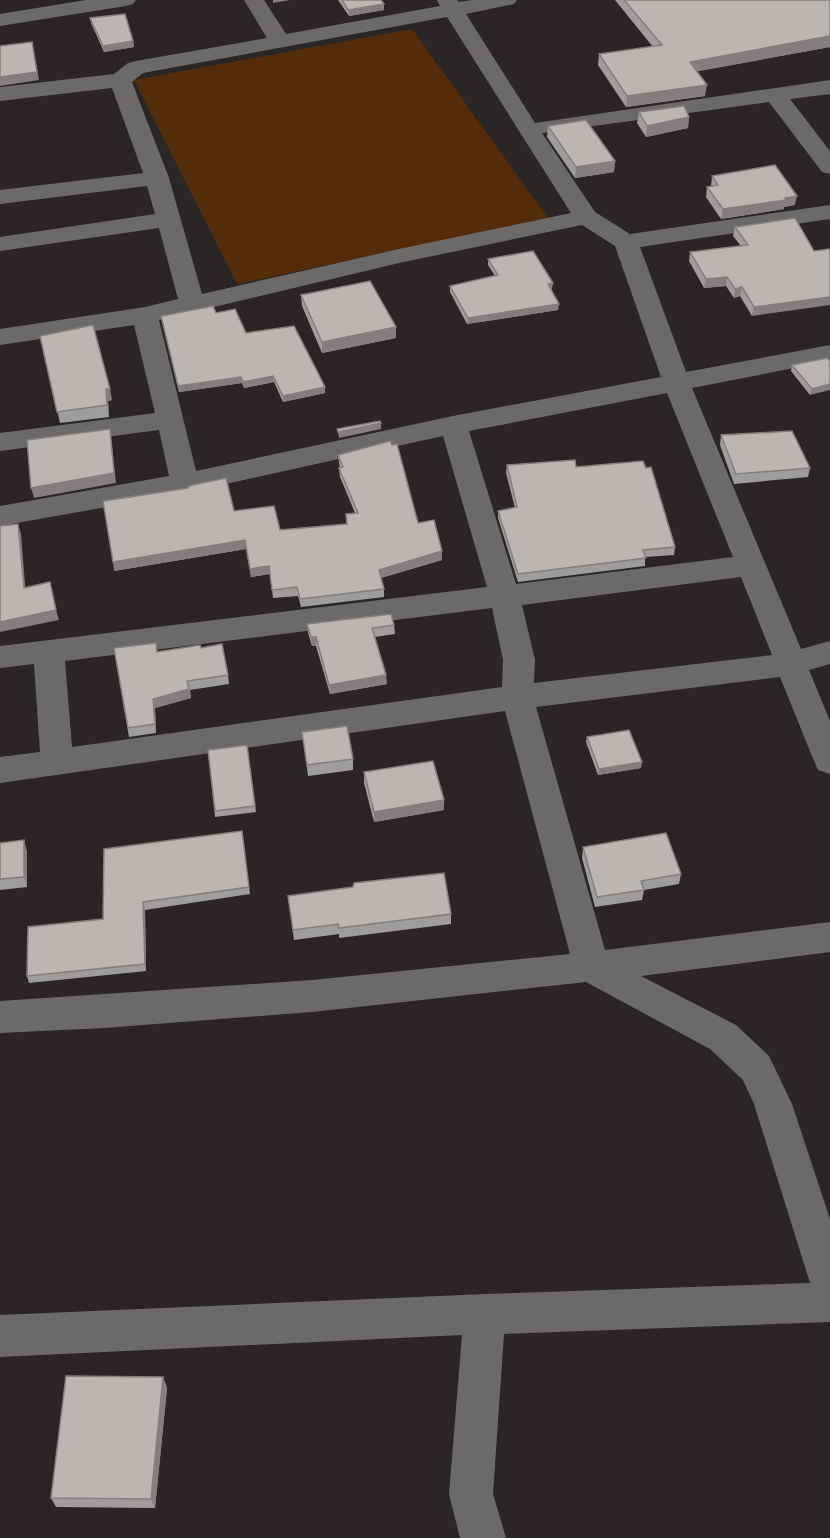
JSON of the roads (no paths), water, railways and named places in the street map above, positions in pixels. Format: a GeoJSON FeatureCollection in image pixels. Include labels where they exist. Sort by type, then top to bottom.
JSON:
{"type":"FeatureCollection","features":[{"type":"Feature","properties":{"kind":"street"},"geometry":{"type":"LineString","coordinates":[[0,20],[126,0]]}},
{"type":"Feature","properties":{"kind":"street"},"geometry":{"type":"LineString","coordinates":[[254,0],[279,40]]}},
{"type":"Feature","properties":{"kind":"street"},"geometry":{"type":"LineString","coordinates":[[0,94],[120,80],[136,68],[451,5],[507,0]]}},
{"type":"Feature","properties":{"kind":"street"},"geometry":{"type":"LineString","coordinates":[[451,5],[586,218],[626,242],[830,212]]}},
{"type":"Feature","properties":{"kind":"street"},"geometry":{"type":"LineString","coordinates":[[120,80],[157,177],[192,303]]}},
{"type":"Feature","properties":{"kind":"street"},"geometry":{"type":"LineString","coordinates":[[528,129],[830,87]]}},
{"type":"Feature","properties":{"kind":"street"},"geometry":{"type":"LineString","coordinates":[[774,94],[830,167]]}},
{"type":"Feature","properties":{"kind":"street"},"geometry":{"type":"LineString","coordinates":[[0,196],[157,177]]}},
{"type":"Feature","properties":{"kind":"street"},"geometry":{"type":"LineString","coordinates":[[0,337],[145,315],[411,254],[586,218]]}},
{"type":"Feature","properties":{"kind":"street"},"geometry":{"type":"LineString","coordinates":[[0,244],[169,219]]}},
{"type":"Feature","properties":{"kind":"street"},"geometry":{"type":"LineString","coordinates":[[626,242],[676,382],[830,761]]}},
{"type":"Feature","properties":{"kind":"street"},"geometry":{"type":"LineString","coordinates":[[145,315],[185,483]]}},
{"type":"Feature","properties":{"kind":"street"},"geometry":{"type":"LineString","coordinates":[[0,516],[185,483],[453,425],[830,353]]}},
{"type":"Feature","properties":{"kind":"street"},"geometry":{"type":"LineString","coordinates":[[0,442],[169,420]]}},
{"type":"Feature","properties":{"kind":"street"},"geometry":{"type":"LineString","coordinates":[[453,425],[505,596],[519,660],[517,697],[592,968],[723,1037],[756,1068],[773,1104],[830,1281]]}},
{"type":"Feature","properties":{"kind":"street"},"geometry":{"type":"LineString","coordinates":[[0,657],[751,565]]}},
{"type":"Feature","properties":{"kind":"street"},"geometry":{"type":"LineString","coordinates":[[49,651],[57,762]]}},
{"type":"Feature","properties":{"kind":"street"},"geometry":{"type":"LineString","coordinates":[[0,770],[517,697],[791,664],[830,651]]}},
{"type":"Feature","properties":{"kind":"street"},"geometry":{"type":"LineString","coordinates":[[0,1017],[142,1011],[592,968],[830,937]]}},
{"type":"Feature","properties":{"kind":"street"},"geometry":{"type":"LineString","coordinates":[[0,1336],[485,1314],[830,1302]]}},
{"type":"Feature","properties":{"kind":"street"},"geometry":{"type":"LineString","coordinates":[[483,1538],[471,1494],[485,1314]]}}]}
